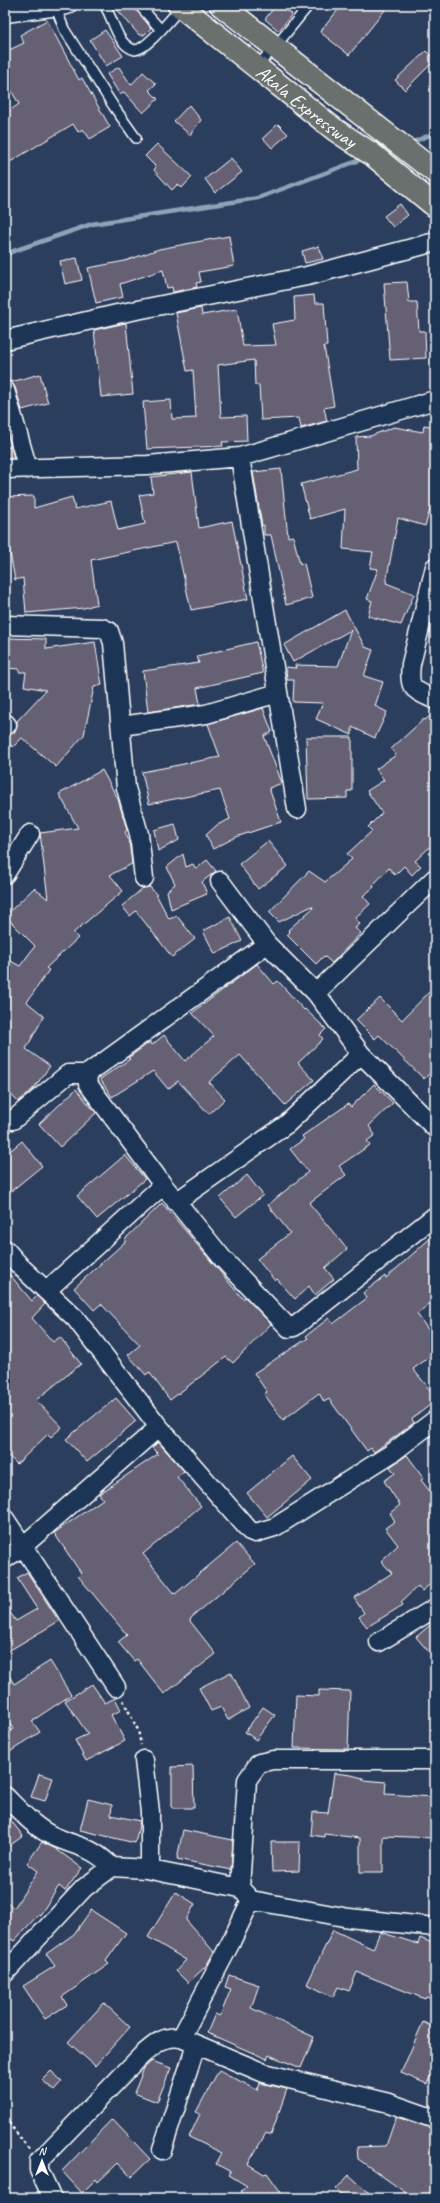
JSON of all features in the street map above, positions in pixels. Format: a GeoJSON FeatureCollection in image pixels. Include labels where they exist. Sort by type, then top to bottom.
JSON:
{"type":"FeatureCollection","features":[{"type":"Feature","properties":{"kind":"main road","name":"Akala Expressway"},"geometry":{"type":"LineString","coordinates":[[221,5],[435,172]]}},
{"type":"Feature","properties":{"kind":"main road","name":"Akala Expressway"},"geometry":{"type":"LineString","coordinates":[[180,6],[334,129],[364,149],[435,206]]}},
{"type":"Feature","properties":{"kind":"street"},"geometry":{"type":"LineString","coordinates":[[5,13],[62,6]]}},
{"type":"Feature","properties":{"kind":"street"},"geometry":{"type":"LineString","coordinates":[[5,340],[117,314],[307,276],[435,242]]}},
{"type":"Feature","properties":{"kind":"street"},"geometry":{"type":"LineString","coordinates":[[5,390],[28,469]]}},
{"type":"Feature","properties":{"kind":"street"},"geometry":{"type":"LineString","coordinates":[[5,469],[148,465],[240,457],[435,400]]}},
{"type":"Feature","properties":{"kind":"street"},"geometry":{"type":"LineString","coordinates":[[240,457],[297,809]]}},
{"type":"Feature","properties":{"kind":"street"},"geometry":{"type":"LineString","coordinates":[[435,567],[411,664],[409,680],[415,690],[435,700]]}},
{"type":"Feature","properties":{"kind":"street"},"geometry":{"type":"LineString","coordinates":[[5,625],[102,628],[109,631],[113,643],[126,788],[139,834],[144,878]]}},
{"type":"Feature","properties":{"kind":"street"},"geometry":{"type":"LineString","coordinates":[[120,726],[206,714],[278,693]]}},
{"type":"Feature","properties":{"kind":"street"},"geometry":{"type":"LineString","coordinates":[[5,874],[30,834]]}},
{"type":"Feature","properties":{"kind":"street"},"geometry":{"type":"LineString","coordinates":[[316,993],[435,878]]}},
{"type":"Feature","properties":{"kind":"street"},"geometry":{"type":"LineString","coordinates":[[220,881],[267,944],[316,993],[361,1054],[435,1128]]}},
{"type":"Feature","properties":{"kind":"street"},"geometry":{"type":"LineString","coordinates":[[13,1120],[68,1074],[87,1074],[267,944]]}},
{"type":"Feature","properties":{"kind":"street"},"geometry":{"type":"LineString","coordinates":[[176,1202],[287,1124],[361,1054]]}},
{"type":"Feature","properties":{"kind":"street"},"geometry":{"type":"LineString","coordinates":[[87,1074],[88,1084],[176,1202],[222,1259],[289,1328],[294,1327],[435,1216]]}},
{"type":"Feature","properties":{"kind":"street"},"geometry":{"type":"LineString","coordinates":[[46,1291],[163,1185]]}},
{"type":"Feature","properties":{"kind":"street"},"geometry":{"type":"LineString","coordinates":[[5,1249],[76,1320],[159,1428],[245,1527],[255,1534],[264,1532],[288,1518],[392,1453],[435,1420]]}},
{"type":"Feature","properties":{"kind":"street"},"geometry":{"type":"LineString","coordinates":[[5,1559],[22,1547],[159,1428]]}},
{"type":"Feature","properties":{"kind":"street"},"geometry":{"type":"LineString","coordinates":[[5,1519],[22,1547],[116,1687]]}},
{"type":"Feature","properties":{"kind":"street"},"geometry":{"type":"LineString","coordinates":[[379,1642],[435,1608]]}},
{"type":"Feature","properties":{"kind":"street"},"geometry":{"type":"LineString","coordinates":[[144,1760],[150,1812],[150,1870]]}},
{"type":"Feature","properties":{"kind":"street"},"geometry":{"type":"LineString","coordinates":[[162,2150],[188,2042],[231,1942],[245,1894],[247,1780],[259,1763],[273,1760],[435,1760]]}},
{"type":"Feature","properties":{"kind":"street"},"geometry":{"type":"LineString","coordinates":[[5,1796],[26,1818],[54,1837],[99,1854],[112,1867],[150,1870],[349,1918],[435,1927]]}},
{"type":"Feature","properties":{"kind":"street"},"geometry":{"type":"LineString","coordinates":[[5,1973],[84,1888],[112,1867]]}},
{"type":"Feature","properties":{"kind":"street"},"geometry":{"type":"LineString","coordinates":[[52,2198],[39,2170],[39,2161],[141,2056],[159,2041],[170,2036],[282,2079],[389,2103],[435,2119]]}},
{"type":"Feature","properties":{"kind":"lane"},"geometry":{"type":"LineString","coordinates":[[110,5],[106,8],[111,16],[112,24],[132,49],[143,47],[161,30],[165,23],[180,6]]}},
{"type":"Feature","properties":{"kind":"lane"},"geometry":{"type":"LineString","coordinates":[[139,5],[161,30]]}},
{"type":"Feature","properties":{"kind":"lane"},"geometry":{"type":"LineString","coordinates":[[256,67],[275,47],[309,5]]}},
{"type":"Feature","properties":{"kind":"lane"},"geometry":{"type":"LineString","coordinates":[[62,6],[64,29],[114,107],[136,138]]}},
{"type":"Feature","properties":{"kind":"path"},"geometry":{"type":"LineString","coordinates":[[116,1687],[138,1730],[144,1760]]}},
{"type":"Feature","properties":{"kind":"path"},"geometry":{"type":"LineString","coordinates":[[5,2118],[39,2161]]}},
{"type":"Feature","properties":{"kind":"building"},"geometry":{"type":"Polygon","coordinates":[[[116,5],[133,5],[151,28],[144,35],[139,35],[115,7],[116,5]]]}},
{"type":"Feature","properties":{"kind":"building"},"geometry":{"type":"Polygon","coordinates":[[[276,5],[279,5],[292,14],[279,31],[265,19],[276,5]]]}},
{"type":"Feature","properties":{"kind":"building"},"geometry":{"type":"Polygon","coordinates":[[[342,5],[389,5],[349,55],[320,32],[342,5]]]}},
{"type":"Feature","properties":{"kind":"building"},"geometry":{"type":"Polygon","coordinates":[[[47,20],[79,80],[82,78],[110,127],[90,139],[83,129],[78,132],[73,124],[10,162],[5,153],[5,114],[19,104],[5,80],[5,52],[24,43],[20,35],[47,20]]]}},
{"type":"Feature","properties":{"kind":"building"},"geometry":{"type":"Polygon","coordinates":[[[105,30],[123,56],[106,66],[90,40],[105,30]]]}},
{"type":"Feature","properties":{"kind":"building"},"geometry":{"type":"Polygon","coordinates":[[[426,51],[435,60],[405,90],[395,80],[426,51]]]}},
{"type":"Feature","properties":{"kind":"building"},"geometry":{"type":"Polygon","coordinates":[[[119,67],[131,85],[143,72],[156,84],[149,90],[158,99],[143,113],[124,92],[120,95],[107,74],[119,67]]]}},
{"type":"Feature","properties":{"kind":"building"},"geometry":{"type":"Polygon","coordinates":[[[189,105],[201,120],[190,135],[174,121],[189,105]]]}},
{"type":"Feature","properties":{"kind":"building"},"geometry":{"type":"Polygon","coordinates":[[[278,124],[288,134],[272,148],[263,138],[278,124]]]}},
{"type":"Feature","properties":{"kind":"building"},"geometry":{"type":"Polygon","coordinates":[[[157,144],[192,177],[182,188],[178,184],[172,190],[154,170],[156,167],[145,156],[157,144]]]}},
{"type":"Feature","properties":{"kind":"building"},"geometry":{"type":"Polygon","coordinates":[[[231,158],[242,172],[215,193],[205,179],[231,158]]]}},
{"type":"Feature","properties":{"kind":"building"},"geometry":{"type":"Polygon","coordinates":[[[400,204],[408,215],[393,227],[384,216],[400,204]]]}},
{"type":"Feature","properties":{"kind":"building"},"geometry":{"type":"Polygon","coordinates":[[[229,236],[234,266],[199,272],[201,282],[196,283],[197,287],[173,292],[172,287],[167,288],[163,270],[120,284],[123,297],[96,303],[88,268],[125,261],[159,249],[229,236]]]}},
{"type":"Feature","properties":{"kind":"building"},"geometry":{"type":"Polygon","coordinates":[[[319,246],[323,259],[305,263],[302,251],[319,246]]]}},
{"type":"Feature","properties":{"kind":"building"},"geometry":{"type":"Polygon","coordinates":[[[77,258],[82,280],[65,284],[60,261],[77,258]]]}},
{"type":"Feature","properties":{"kind":"building"},"geometry":{"type":"Polygon","coordinates":[[[407,282],[409,302],[417,302],[419,331],[425,331],[426,358],[390,360],[384,283],[407,282]]]}},
{"type":"Feature","properties":{"kind":"building"},"geometry":{"type":"Polygon","coordinates":[[[314,295],[315,303],[324,303],[327,346],[324,346],[334,406],[324,408],[327,421],[301,428],[299,418],[261,420],[259,385],[255,385],[254,360],[218,365],[221,417],[246,416],[247,441],[222,442],[223,446],[147,449],[143,402],[171,400],[172,419],[196,418],[193,370],[187,371],[176,313],[201,308],[202,315],[237,309],[243,346],[276,345],[272,324],[295,320],[294,297],[314,295]]]}},
{"type":"Feature","properties":{"kind":"building"},"geometry":{"type":"Polygon","coordinates":[[[126,323],[133,394],[101,397],[94,330],[126,323]]]}},
{"type":"Feature","properties":{"kind":"building"},"geometry":{"type":"Polygon","coordinates":[[[40,374],[48,403],[22,410],[15,387],[11,382],[40,374]]]}},
{"type":"Feature","properties":{"kind":"building"},"geometry":{"type":"Polygon","coordinates":[[[424,425],[435,427],[435,494],[425,526],[398,518],[386,583],[414,594],[401,625],[368,616],[372,601],[367,599],[378,569],[370,568],[373,552],[343,549],[345,509],[310,519],[301,484],[357,469],[356,437],[370,436],[394,427],[423,432],[424,425]]]}},
{"type":"Feature","properties":{"kind":"building"},"geometry":{"type":"Polygon","coordinates":[[[5,447],[11,447],[14,458],[5,458],[5,447]]]}},
{"type":"Feature","properties":{"kind":"building"},"geometry":{"type":"Polygon","coordinates":[[[281,469],[288,537],[293,536],[300,564],[304,563],[312,598],[286,605],[271,535],[264,535],[264,525],[262,526],[253,472],[281,469]]]}},
{"type":"Feature","properties":{"kind":"building"},"geometry":{"type":"Polygon","coordinates":[[[192,472],[199,528],[232,521],[248,599],[191,610],[176,542],[91,560],[97,604],[84,608],[26,613],[23,578],[15,580],[5,526],[5,497],[34,496],[34,508],[72,497],[75,509],[111,501],[118,530],[145,524],[139,495],[153,493],[151,477],[192,472]]]}},
{"type":"Feature","properties":{"kind":"building"},"geometry":{"type":"Polygon","coordinates":[[[345,610],[365,647],[373,650],[364,676],[383,682],[375,706],[387,712],[375,738],[352,727],[352,735],[316,719],[323,703],[293,702],[294,680],[287,680],[286,667],[296,668],[295,665],[338,666],[351,630],[293,662],[284,645],[345,610]]]}},
{"type":"Feature","properties":{"kind":"building"},"geometry":{"type":"Polygon","coordinates":[[[5,638],[46,639],[46,649],[95,642],[102,685],[94,687],[84,735],[56,767],[22,738],[13,747],[5,740],[5,735],[15,732],[17,721],[46,690],[24,686],[26,672],[19,672],[19,669],[5,668],[5,638]]]}},
{"type":"Feature","properties":{"kind":"building"},"geometry":{"type":"Polygon","coordinates":[[[256,642],[263,673],[197,688],[200,704],[148,712],[143,671],[199,663],[197,656],[256,642]]]}},
{"type":"Feature","properties":{"kind":"building"},"geometry":{"type":"Polygon","coordinates":[[[263,708],[272,732],[264,736],[282,783],[269,788],[281,822],[236,837],[213,849],[206,835],[217,825],[230,819],[220,790],[149,804],[142,772],[220,757],[208,724],[263,708]]]}},
{"type":"Feature","properties":{"kind":"building"},"geometry":{"type":"Polygon","coordinates":[[[435,712],[435,842],[415,861],[421,866],[412,875],[404,866],[395,875],[389,868],[373,885],[374,887],[363,896],[370,904],[355,918],[360,924],[355,928],[361,933],[332,963],[324,956],[316,964],[287,935],[290,932],[288,930],[313,908],[312,906],[279,922],[269,912],[309,871],[325,882],[352,859],[347,854],[372,831],[368,827],[382,813],[367,791],[384,780],[376,769],[396,755],[391,749],[424,719],[425,720],[435,712]]]}},
{"type":"Feature","properties":{"kind":"building"},"geometry":{"type":"Polygon","coordinates":[[[306,737],[352,737],[352,791],[347,791],[347,798],[308,799],[306,737]]]}},
{"type":"Feature","properties":{"kind":"building"},"geometry":{"type":"Polygon","coordinates":[[[102,770],[118,799],[127,830],[125,832],[129,841],[132,864],[110,875],[123,891],[73,933],[78,938],[46,968],[49,970],[27,1002],[44,1016],[26,1049],[50,1066],[34,1088],[18,1102],[5,1088],[5,958],[20,966],[35,946],[5,916],[34,888],[48,899],[40,833],[78,828],[59,794],[102,770]]]}},
{"type":"Feature","properties":{"kind":"building"},"geometry":{"type":"Polygon","coordinates":[[[175,824],[179,840],[158,851],[154,830],[175,824]]]}},
{"type":"Feature","properties":{"kind":"building"},"geometry":{"type":"Polygon","coordinates":[[[268,841],[288,866],[258,889],[239,864],[268,841]]]}},
{"type":"Feature","properties":{"kind":"building"},"geometry":{"type":"Polygon","coordinates":[[[183,854],[186,867],[193,864],[196,869],[207,860],[216,871],[202,882],[207,894],[171,909],[167,891],[175,884],[167,867],[183,854]]]}},
{"type":"Feature","properties":{"kind":"building"},"geometry":{"type":"Polygon","coordinates":[[[150,887],[156,894],[169,919],[177,916],[195,939],[172,957],[136,911],[130,916],[122,906],[143,888],[150,887]]]}},
{"type":"Feature","properties":{"kind":"building"},"geometry":{"type":"Polygon","coordinates":[[[230,917],[242,941],[215,954],[203,931],[230,917]]]}},
{"type":"Feature","properties":{"kind":"building"},"geometry":{"type":"Polygon","coordinates":[[[257,964],[274,984],[278,981],[304,1010],[305,1009],[326,1029],[320,1035],[323,1039],[298,1063],[314,1080],[285,1105],[240,1055],[209,1082],[225,1099],[209,1114],[178,1081],[168,1089],[153,1071],[112,1097],[100,1079],[130,1059],[128,1058],[150,1042],[152,1045],[164,1035],[185,1061],[214,1036],[192,1013],[257,964]]]}},
{"type":"Feature","properties":{"kind":"building"},"geometry":{"type":"Polygon","coordinates":[[[435,986],[435,1068],[424,1079],[379,1035],[375,1039],[356,1020],[380,998],[402,1020],[435,986]]]}},
{"type":"Feature","properties":{"kind":"building"},"geometry":{"type":"Polygon","coordinates":[[[374,1084],[393,1103],[369,1126],[375,1135],[367,1141],[370,1145],[339,1166],[346,1175],[309,1203],[347,1249],[325,1268],[334,1279],[315,1295],[309,1286],[295,1299],[277,1279],[275,1281],[257,1259],[290,1233],[268,1205],[308,1172],[290,1149],[304,1139],[302,1136],[348,1104],[351,1107],[374,1084]]]}},
{"type":"Feature","properties":{"kind":"building"},"geometry":{"type":"Polygon","coordinates":[[[76,1089],[96,1113],[60,1147],[39,1124],[76,1089]]]}},
{"type":"Feature","properties":{"kind":"building"},"geometry":{"type":"Polygon","coordinates":[[[22,1141],[42,1166],[5,1196],[5,1155],[22,1141]]]}},
{"type":"Feature","properties":{"kind":"building"},"geometry":{"type":"Polygon","coordinates":[[[125,1155],[145,1179],[97,1219],[77,1196],[125,1155]]]}},
{"type":"Feature","properties":{"kind":"building"},"geometry":{"type":"Polygon","coordinates":[[[247,1175],[263,1195],[236,1217],[220,1198],[247,1175]]]}},
{"type":"Feature","properties":{"kind":"building"},"geometry":{"type":"Polygon","coordinates":[[[162,1203],[243,1299],[245,1297],[271,1324],[233,1363],[226,1357],[170,1400],[149,1372],[146,1375],[128,1355],[140,1345],[101,1304],[94,1310],[74,1288],[126,1241],[124,1240],[162,1203]]]}},
{"type":"Feature","properties":{"kind":"building"},"geometry":{"type":"Polygon","coordinates":[[[435,1234],[435,1299],[417,1314],[435,1339],[435,1353],[413,1369],[435,1396],[435,1401],[412,1419],[414,1423],[374,1452],[371,1448],[367,1451],[329,1399],[324,1402],[319,1393],[283,1420],[264,1394],[267,1392],[254,1373],[308,1338],[306,1336],[329,1318],[333,1324],[367,1298],[363,1293],[385,1276],[386,1278],[435,1234]]]}},
{"type":"Feature","properties":{"kind":"building"},"geometry":{"type":"Polygon","coordinates":[[[5,1269],[32,1301],[37,1296],[45,1304],[32,1318],[53,1342],[60,1337],[81,1364],[36,1400],[62,1427],[51,1437],[48,1434],[17,1464],[5,1453],[5,1269]]]}},
{"type":"Feature","properties":{"kind":"building"},"geometry":{"type":"Polygon","coordinates":[[[116,1398],[136,1421],[87,1462],[66,1439],[116,1398]]]}},
{"type":"Feature","properties":{"kind":"building"},"geometry":{"type":"Polygon","coordinates":[[[158,1442],[184,1471],[177,1477],[201,1506],[143,1554],[175,1594],[236,1543],[255,1564],[191,1618],[190,1621],[216,1654],[164,1694],[137,1659],[134,1661],[118,1642],[127,1635],[78,1576],[81,1573],[54,1533],[103,1499],[99,1494],[158,1454],[152,1448],[158,1442]]]}},
{"type":"Feature","properties":{"kind":"building"},"geometry":{"type":"Polygon","coordinates":[[[407,1455],[424,1478],[421,1480],[435,1498],[435,1580],[422,1591],[418,1586],[401,1602],[403,1605],[367,1627],[359,1617],[364,1613],[354,1598],[392,1573],[381,1561],[398,1545],[385,1528],[395,1521],[390,1513],[400,1505],[384,1481],[395,1473],[390,1467],[407,1455]]]}},
{"type":"Feature","properties":{"kind":"building"},"geometry":{"type":"Polygon","coordinates":[[[292,1456],[312,1480],[267,1517],[247,1493],[292,1456]]]}},
{"type":"Feature","properties":{"kind":"building"},"geometry":{"type":"Polygon","coordinates":[[[27,1572],[59,1621],[5,1653],[5,1605],[16,1621],[37,1609],[17,1578],[27,1572]]]}},
{"type":"Feature","properties":{"kind":"building"},"geometry":{"type":"Polygon","coordinates":[[[435,1621],[435,1659],[416,1637],[435,1621]]]}},
{"type":"Feature","properties":{"kind":"building"},"geometry":{"type":"Polygon","coordinates":[[[50,1661],[71,1695],[32,1721],[40,1732],[5,1755],[5,1734],[13,1729],[5,1716],[5,1669],[14,1684],[50,1661]]]}},
{"type":"Feature","properties":{"kind":"building"},"geometry":{"type":"Polygon","coordinates":[[[231,1672],[249,1708],[228,1720],[221,1707],[211,1711],[199,1688],[231,1672]]]}},
{"type":"Feature","properties":{"kind":"building"},"geometry":{"type":"Polygon","coordinates":[[[92,1684],[105,1703],[115,1698],[121,1710],[111,1715],[125,1741],[86,1761],[75,1740],[88,1734],[65,1701],[92,1684]]]}},
{"type":"Feature","properties":{"kind":"building"},"geometry":{"type":"Polygon","coordinates":[[[319,1690],[350,1691],[348,1749],[294,1748],[296,1695],[319,1696],[319,1690]]]}},
{"type":"Feature","properties":{"kind":"building"},"geometry":{"type":"Polygon","coordinates":[[[263,1707],[275,1715],[256,1740],[245,1732],[263,1707]]]}},
{"type":"Feature","properties":{"kind":"building"},"geometry":{"type":"Polygon","coordinates":[[[193,1766],[194,1808],[172,1808],[172,1767],[193,1766]]]}},
{"type":"Feature","properties":{"kind":"building"},"geometry":{"type":"Polygon","coordinates":[[[334,1773],[351,1775],[363,1778],[363,1780],[386,1782],[385,1794],[435,1797],[435,1838],[383,1836],[383,1872],[360,1872],[360,1838],[324,1834],[324,1837],[311,1835],[313,1812],[328,1813],[334,1773]]]}},
{"type":"Feature","properties":{"kind":"building"},"geometry":{"type":"Polygon","coordinates":[[[39,1774],[53,1778],[45,1801],[31,1797],[39,1774]]]}},
{"type":"Feature","properties":{"kind":"building"},"geometry":{"type":"Polygon","coordinates":[[[88,1799],[112,1805],[111,1815],[140,1821],[135,1843],[80,1830],[88,1799]]]}},
{"type":"Feature","properties":{"kind":"building"},"geometry":{"type":"Polygon","coordinates":[[[5,1813],[23,1836],[5,1849],[5,1813]]]}},
{"type":"Feature","properties":{"kind":"building"},"geometry":{"type":"Polygon","coordinates":[[[183,1830],[233,1840],[231,1870],[177,1859],[183,1830]]]}},
{"type":"Feature","properties":{"kind":"building"},"geometry":{"type":"Polygon","coordinates":[[[42,1842],[56,1849],[82,1868],[65,1891],[59,1886],[40,1915],[39,1914],[14,1941],[11,1939],[5,1945],[5,1900],[14,1908],[38,1871],[27,1863],[42,1842]]]}},
{"type":"Feature","properties":{"kind":"building"},"geometry":{"type":"Polygon","coordinates":[[[271,1842],[300,1842],[299,1871],[272,1872],[271,1842]]]}},
{"type":"Feature","properties":{"kind":"building"},"geometry":{"type":"Polygon","coordinates":[[[176,1892],[195,1904],[186,1920],[214,1952],[206,1966],[188,1983],[176,1971],[186,1960],[148,1937],[176,1892]]]}},
{"type":"Feature","properties":{"kind":"building"},"geometry":{"type":"Polygon","coordinates":[[[91,1910],[126,1933],[106,1961],[109,1964],[62,1997],[67,2005],[45,2019],[23,1986],[55,1966],[46,1954],[74,1934],[91,1910]]]}},
{"type":"Feature","properties":{"kind":"building"},"geometry":{"type":"Polygon","coordinates":[[[333,1930],[373,1949],[380,1932],[418,1944],[420,1938],[435,1944],[435,2000],[426,1997],[425,1999],[357,1972],[349,1991],[338,1987],[333,1997],[307,1984],[333,1930]]]}},
{"type":"Feature","properties":{"kind":"building"},"geometry":{"type":"Polygon","coordinates":[[[229,1975],[259,1985],[251,2008],[314,2037],[301,2068],[269,2055],[267,2059],[207,2033],[215,2014],[220,2016],[231,1989],[225,1987],[229,1975]]]}},
{"type":"Feature","properties":{"kind":"building"},"geometry":{"type":"Polygon","coordinates":[[[104,2003],[130,2027],[95,2066],[68,2042],[104,2003]]]}},
{"type":"Feature","properties":{"kind":"building"},"geometry":{"type":"Polygon","coordinates":[[[423,2022],[435,2028],[435,2065],[427,2084],[401,2073],[423,2022]]]}},
{"type":"Feature","properties":{"kind":"building"},"geometry":{"type":"Polygon","coordinates":[[[152,2061],[171,2068],[157,2102],[134,2093],[144,2068],[152,2061]]]}},
{"type":"Feature","properties":{"kind":"building"},"geometry":{"type":"Polygon","coordinates":[[[219,2070],[257,2090],[260,2083],[287,2089],[271,2135],[266,2133],[248,2164],[264,2174],[267,2173],[285,2198],[246,2198],[241,2191],[247,2186],[229,2175],[231,2172],[216,2164],[222,2153],[189,2137],[200,2114],[196,2112],[219,2070]]]}},
{"type":"Feature","properties":{"kind":"building"},"geometry":{"type":"Polygon","coordinates":[[[51,2071],[62,2081],[54,2090],[42,2080],[51,2071]]]}},
{"type":"Feature","properties":{"kind":"building"},"geometry":{"type":"Polygon","coordinates":[[[396,2117],[435,2129],[435,2190],[430,2198],[413,2198],[358,2159],[357,2147],[386,2146],[396,2117]]]}},
{"type":"Feature","properties":{"kind":"building"},"geometry":{"type":"Polygon","coordinates":[[[112,2119],[150,2159],[131,2177],[118,2163],[98,2182],[96,2179],[82,2193],[62,2171],[112,2119]]]}},
{"type":"Feature","properties":{"kind":"building"},"geometry":{"type":"Polygon","coordinates":[[[349,2175],[375,2198],[347,2198],[336,2189],[349,2175]]]}},
{"type":"Feature","properties":{"kind":"waterway"},"geometry":{"type":"LineString","coordinates":[[408,144],[435,133]]}},
{"type":"Feature","properties":{"kind":"waterway"},"geometry":{"type":"LineString","coordinates":[[5,254],[92,224],[258,198],[365,158]]}}]}
